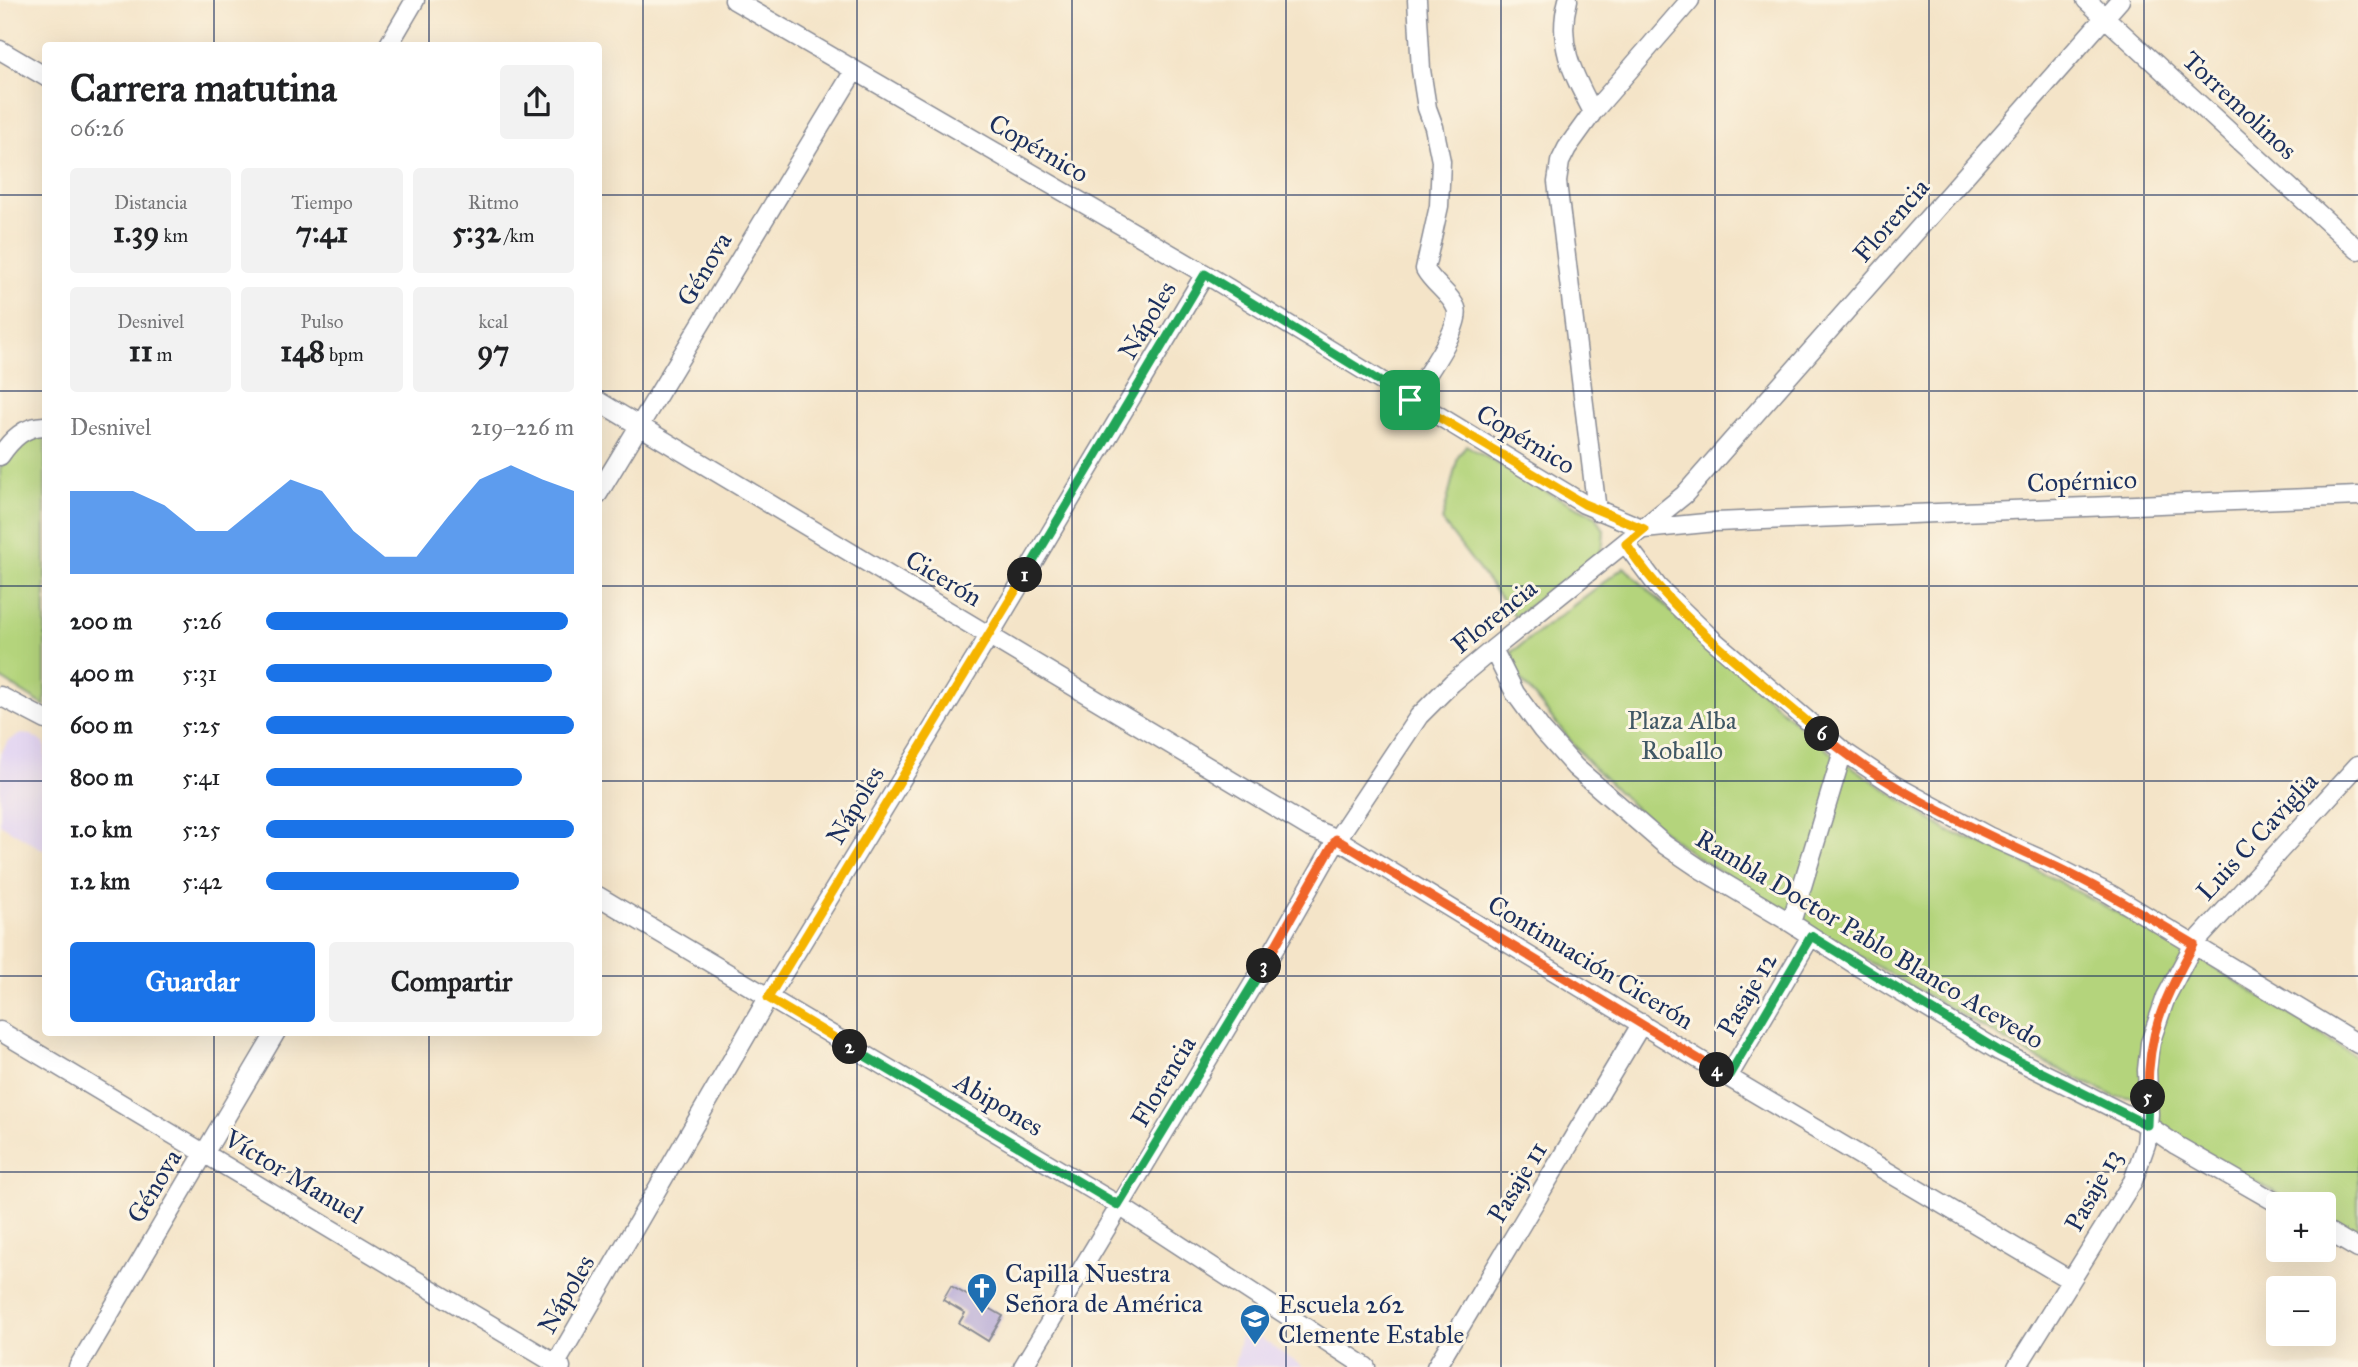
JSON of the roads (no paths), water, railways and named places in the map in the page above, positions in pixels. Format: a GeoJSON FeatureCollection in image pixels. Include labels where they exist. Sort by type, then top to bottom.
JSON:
{"type":"FeatureCollection","features":[{"type":"Feature","properties":{"kind":"street"},"geometry":{"type":"LineString","coordinates":[[390,42],[415,0]]}},
{"type":"Feature","properties":{"kind":"street","name":"Copérnico"},"geometry":{"type":"LineString","coordinates":[[734,0],[1205,274],[1597,511],[1644,529],[1716,522],[2358,496]]}},
{"type":"Feature","properties":{"kind":"street"},"geometry":{"type":"LineString","coordinates":[[1410,400],[1448,340],[1457,314],[1455,305],[1433,282],[1425,269],[1438,206],[1441,161],[1420,70],[1417,0]]}},
{"type":"Feature","properties":{"kind":"street"},"geometry":{"type":"LineString","coordinates":[[1568,0],[1563,31],[1569,66],[1593,112]]}},
{"type":"Feature","properties":{"kind":"street"},"geometry":{"type":"LineString","coordinates":[[1597,511],[1557,182],[1560,162],[1593,112],[1690,0]]}},
{"type":"Feature","properties":{"kind":"street","name":"Torremolinos"},"geometry":{"type":"LineString","coordinates":[[2086,0],[2358,250]]}},
{"type":"Feature","properties":{"kind":"street","name":"Florencia"},"geometry":{"type":"LineString","coordinates":[[1023,1367],[1276,946],[1336,839],[1419,716],[1452,683],[1684,495],[2120,0]]}},
{"type":"Feature","properties":{"kind":"street"},"geometry":{"type":"LineString","coordinates":[[0,50],[42,75]]}},
{"type":"Feature","properties":{"kind":"street","name":"Génova"},"geometry":{"type":"LineString","coordinates":[[602,487],[854,71]]}},
{"type":"Feature","properties":{"kind":"street","name":"Nápoles"},"geometry":{"type":"LineString","coordinates":[[557,1366],[768,998],[989,636],[1205,274]]}},
{"type":"Feature","properties":{"kind":"street","name":"Cicerón"},"geometry":{"type":"LineString","coordinates":[[602,403],[1310,828],[1336,839]]}},
{"type":"Feature","properties":{"kind":"street"},"geometry":{"type":"LineString","coordinates":[[0,456],[17,436],[41,426]]}},
{"type":"Feature","properties":{"kind":"street"},"geometry":{"type":"LineString","coordinates":[[1626,544],[1658,587],[1713,639],[1843,751],[1894,785],[1988,836],[2091,884],[2358,1044]]}},
{"type":"Feature","properties":{"kind":"street","name":"Rambla Doctor Pablo Blanco Acevedo"},"geometry":{"type":"LineString","coordinates":[[1493,649],[1504,674],[1527,711],[1584,776],[1665,845],[1999,1051],[2147,1125],[2176,1145],[2266,1197]]}},
{"type":"Feature","properties":{"kind":"street"},"geometry":{"type":"LineString","coordinates":[[0,696],[42,718]]}},
{"type":"Feature","properties":{"kind":"street"},"geometry":{"type":"LineString","coordinates":[[1791,923],[1843,751]]}},
{"type":"Feature","properties":{"kind":"street","name":"Luis C Caviglia"},"geometry":{"type":"LineString","coordinates":[[2194,944],[2358,765]]}},
{"type":"Feature","properties":{"kind":"street","name":"Continuación Cicerón"},"geometry":{"type":"LineString","coordinates":[[1336,839],[1728,1077],[2070,1280]]}},
{"type":"Feature","properties":{"kind":"street","name":"Abipones"},"geometry":{"type":"LineString","coordinates":[[602,898],[1118,1205],[1366,1367]]}},
{"type":"Feature","properties":{"kind":"street","name":"Pasaje 12"},"geometry":{"type":"LineString","coordinates":[[1728,1077],[1811,936]]}},
{"type":"Feature","properties":{"kind":"street","name":"Pasaje 13"},"geometry":{"type":"LineString","coordinates":[[2017,1367],[2133,1181],[2146,1144],[2150,1043],[2166,996],[2194,944]]}},
{"type":"Feature","properties":{"kind":"street","name":"Pasaje 11"},"geometry":{"type":"LineString","coordinates":[[1436,1367],[1642,1023]]}},
{"type":"Feature","properties":{"kind":"street","name":"Víctor Manuel"},"geometry":{"type":"LineString","coordinates":[[0,1031],[557,1366]]}},
{"type":"Feature","properties":{"kind":"street","name":"Génova"},"geometry":{"type":"LineString","coordinates":[[78,1367],[274,1036]]}},
{"type":"Feature","properties":{"kind":"street"},"geometry":{"type":"LineString","coordinates":[[2336,1236],[2358,1249]]}},
{"type":"Feature","properties":{"kind":"place","name":"Capilla Nuestra Señora de América"},"geometry":{"type":"Point","coordinates":[982,1315]}},
{"type":"Feature","properties":{"kind":"place","name":"Escuela 262 Clemente Estable"},"geometry":{"type":"Point","coordinates":[1255,1346]}},
{"type":"Feature","properties":{"kind":"park label","name":"Plaza Alba Roballo"},"geometry":{"type":"Point","coordinates":[1682,735]}}]}
